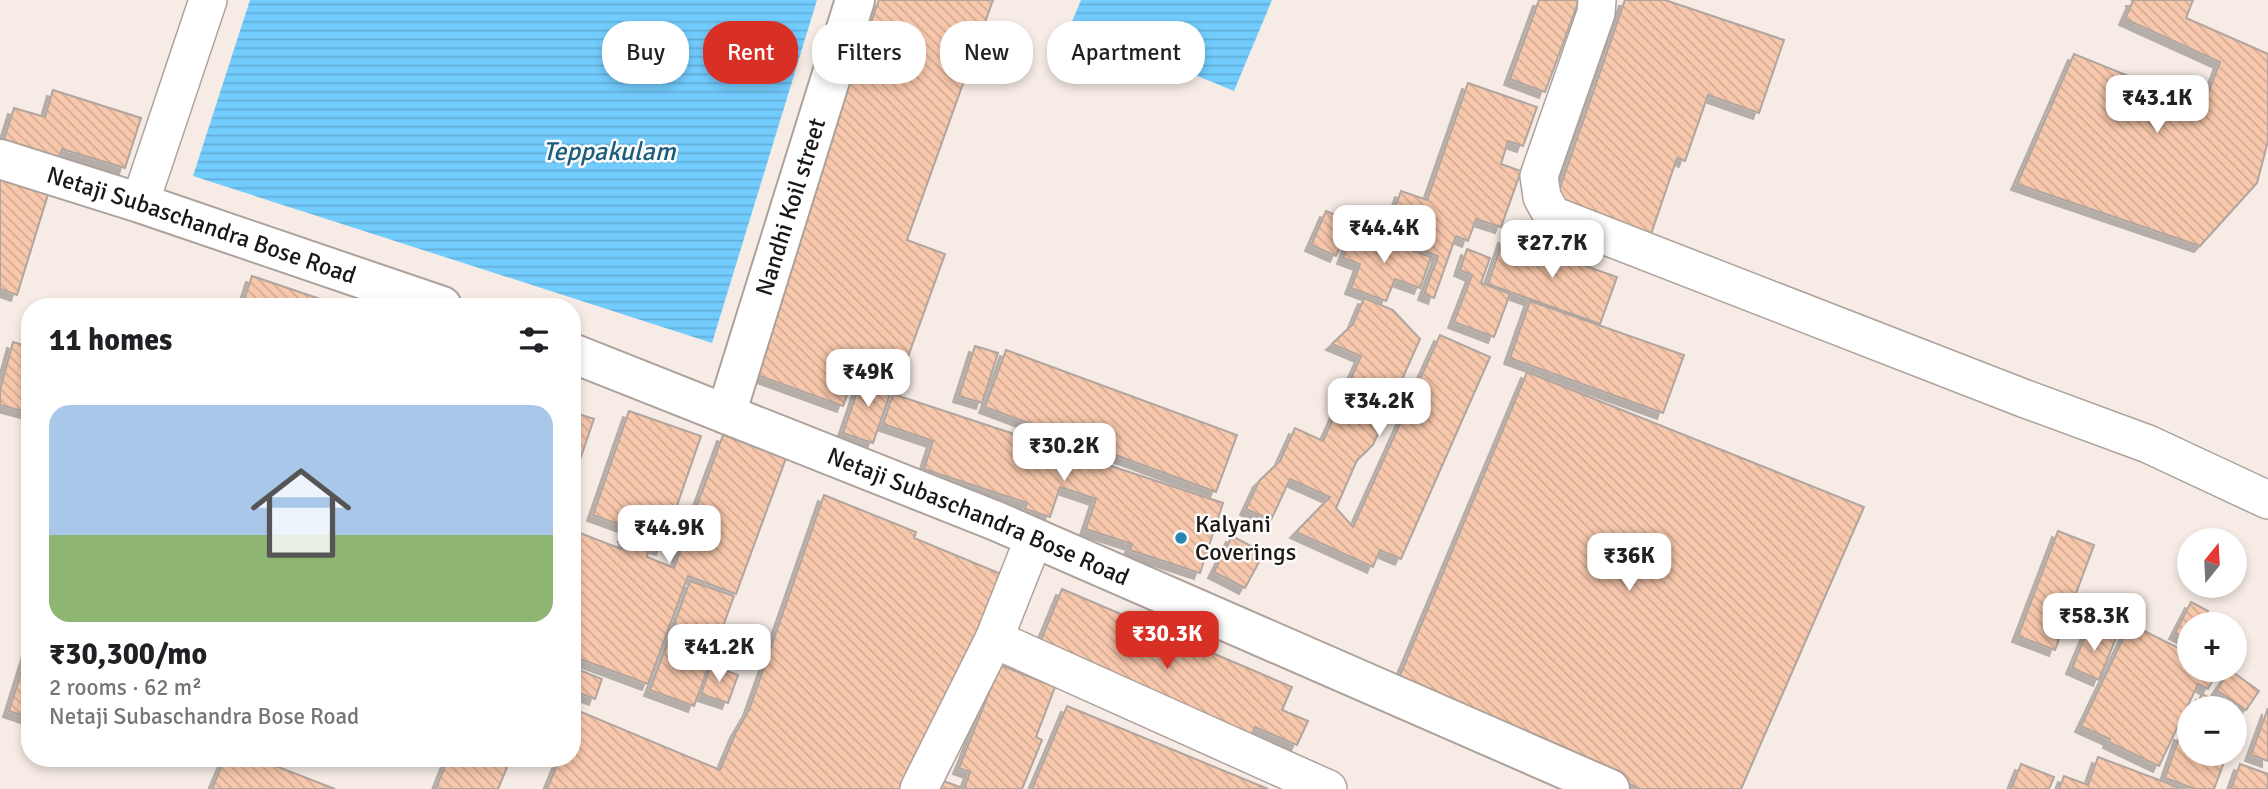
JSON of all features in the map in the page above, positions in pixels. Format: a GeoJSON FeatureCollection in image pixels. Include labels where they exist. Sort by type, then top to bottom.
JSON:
{"type":"FeatureCollection","features":[{"type":"Feature","properties":{"kind":"main road","name":"Nandhi Koil street"},"geometry":{"type":"LineString","coordinates":[[726,414],[855,0]]}},
{"type":"Feature","properties":{"kind":"main road","name":"Netaji Subaschandra Bose Road"},"geometry":{"type":"LineString","coordinates":[[0,159],[140,203],[419,298]]}},
{"type":"Feature","properties":{"kind":"main road","name":"Netaji Subaschandra Bose Road"},"geometry":{"type":"LineString","coordinates":[[581,357],[1034,538],[1610,789]]}},
{"type":"Feature","properties":{"kind":"street"},"geometry":{"type":"LineString","coordinates":[[140,203],[208,0]]}},
{"type":"Feature","properties":{"kind":"street"},"geometry":{"type":"LineString","coordinates":[[1597,0],[1596,13],[1539,176],[1542,197],[1552,215],[2148,444],[2268,500]]}},
{"type":"Feature","properties":{"kind":"street"},"geometry":{"type":"LineString","coordinates":[[919,789],[993,639],[1034,538]]}},
{"type":"Feature","properties":{"kind":"street"},"geometry":{"type":"LineString","coordinates":[[993,639],[1325,788]]}},
{"type":"Feature","properties":{"kind":"water","name":"Teppakulam"},"geometry":{"type":"Polygon","coordinates":[[[250,0],[817,0],[798,62],[798,21],[703,21],[703,84],[791,84],[712,343],[581,301],[581,298],[572,298],[193,176],[250,0]]]}},
{"type":"Feature","properties":{"kind":"water"},"geometry":{"type":"Polygon","coordinates":[[[1081,0],[1272,0],[1234,91],[1205,79],[1205,21],[1072,21],[1081,0]]]}},
{"type":"Feature","properties":{"kind":"building"},"geometry":{"type":"Polygon","coordinates":[[[879,0],[993,0],[985,21],[940,21],[940,84],[963,84],[907,240],[945,254],[901,376],[859,361],[843,406],[746,371],[849,84],[926,84],[926,21],[871,21],[879,0]]]}},
{"type":"Feature","properties":{"kind":"building"},"geometry":{"type":"Polygon","coordinates":[[[1539,0],[1579,0],[1545,92],[1510,79],[1539,0]]]}},
{"type":"Feature","properties":{"kind":"building"},"geometry":{"type":"Polygon","coordinates":[[[1625,0],[1665,0],[1784,40],[1759,113],[1708,95],[1685,161],[1677,158],[1651,234],[1555,202],[1625,0]]]}},
{"type":"Feature","properties":{"kind":"building"},"geometry":{"type":"Polygon","coordinates":[[[2131,0],[2193,0],[2186,18],[2268,54],[2268,141],[2257,183],[2200,246],[2017,184],[2074,54],[2203,106],[2220,62],[2125,19],[2133,1],[2131,0]]]}},
{"type":"Feature","properties":{"kind":"building"},"geometry":{"type":"Polygon","coordinates":[[[1468,83],[1537,107],[1523,146],[1508,141],[1501,164],[1521,171],[1501,227],[1476,219],[1468,241],[1456,236],[1434,298],[1424,294],[1438,256],[1385,237],[1401,191],[1427,200],[1468,83]]]}},
{"type":"Feature","properties":{"kind":"building"},"geometry":{"type":"Polygon","coordinates":[[[53,90],[141,118],[125,168],[62,149],[17,295],[0,289],[0,152],[14,108],[45,117],[53,90]]]}},
{"type":"Feature","properties":{"kind":"building"},"geometry":{"type":"Polygon","coordinates":[[[1326,211],[1351,222],[1336,256],[1311,245],[1326,211]]]}},
{"type":"Feature","properties":{"kind":"building"},"geometry":{"type":"Polygon","coordinates":[[[1353,230],[1431,257],[1420,288],[1395,279],[1386,301],[1351,288],[1360,264],[1343,258],[1353,230]]]}},
{"type":"Feature","properties":{"kind":"building"},"geometry":{"type":"Polygon","coordinates":[[[1504,237],[1617,277],[1600,324],[1488,284],[1504,237]]]}},
{"type":"Feature","properties":{"kind":"building"},"geometry":{"type":"Polygon","coordinates":[[[1467,249],[1490,258],[1481,283],[1510,294],[1494,337],[1454,322],[1472,275],[1460,270],[1467,249]]]}},
{"type":"Feature","properties":{"kind":"building"},"geometry":{"type":"Polygon","coordinates":[[[252,276],[317,298],[245,298],[252,276]]]}},
{"type":"Feature","properties":{"kind":"building"},"geometry":{"type":"Polygon","coordinates":[[[1364,298],[1393,310],[1420,339],[1373,445],[1357,460],[1336,508],[1353,527],[1440,335],[1490,357],[1401,559],[1380,550],[1373,567],[1296,532],[1330,497],[1290,479],[1271,520],[1246,509],[1259,481],[1280,461],[1295,428],[1323,441],[1361,356],[1332,344],[1353,324],[1364,298]]]}},
{"type":"Feature","properties":{"kind":"building"},"geometry":{"type":"Polygon","coordinates":[[[1530,301],[1684,355],[1663,413],[1510,358],[1530,301]]]}},
{"type":"Feature","properties":{"kind":"building"},"geometry":{"type":"Polygon","coordinates":[[[13,342],[21,344],[21,411],[0,405],[0,390],[13,342]]]}},
{"type":"Feature","properties":{"kind":"building"},"geometry":{"type":"Polygon","coordinates":[[[975,346],[998,353],[982,403],[959,396],[975,346]]]}},
{"type":"Feature","properties":{"kind":"building"},"geometry":{"type":"Polygon","coordinates":[[[1006,350],[1237,435],[1216,492],[985,407],[1006,350]]]}},
{"type":"Feature","properties":{"kind":"building"},"geometry":{"type":"Polygon","coordinates":[[[1527,372],[1864,507],[1741,789],[1640,789],[1398,680],[1527,372]]]}},
{"type":"Feature","properties":{"kind":"building"},"geometry":{"type":"Polygon","coordinates":[[[863,375],[893,385],[873,443],[843,433],[863,375]]]}},
{"type":"Feature","properties":{"kind":"building"},"geometry":{"type":"Polygon","coordinates":[[[893,394],[1223,503],[1200,573],[1130,550],[1132,544],[1086,529],[1096,499],[1060,487],[1050,517],[1025,509],[1027,503],[924,469],[933,441],[883,424],[893,394]]]}},
{"type":"Feature","properties":{"kind":"building"},"geometry":{"type":"Polygon","coordinates":[[[629,411],[701,436],[662,549],[624,536],[627,527],[593,515],[629,411]]]}},
{"type":"Feature","properties":{"kind":"building"},"geometry":{"type":"Polygon","coordinates":[[[581,415],[594,419],[581,457],[581,415]]]}},
{"type":"Feature","properties":{"kind":"building"},"geometry":{"type":"Polygon","coordinates":[[[723,435],[786,458],[736,594],[688,576],[648,684],[581,659],[581,533],[621,549],[625,539],[649,548],[647,557],[674,568],[723,435]]]}},
{"type":"Feature","properties":{"kind":"building"},"geometry":{"type":"Polygon","coordinates":[[[824,495],[916,532],[914,538],[1006,576],[903,789],[547,789],[556,767],[581,767],[581,712],[720,770],[736,732],[749,710],[824,495]]]}},
{"type":"Feature","properties":{"kind":"building"},"geometry":{"type":"Polygon","coordinates":[[[2058,531],[2094,545],[2055,650],[2018,636],[2058,531]]]}},
{"type":"Feature","properties":{"kind":"building"},"geometry":{"type":"Polygon","coordinates":[[[1232,536],[1264,553],[1245,588],[1214,572],[1232,536]]]}},
{"type":"Feature","properties":{"kind":"building"},"geometry":{"type":"Polygon","coordinates":[[[690,581],[734,596],[694,706],[650,690],[690,581]]]}},
{"type":"Feature","properties":{"kind":"building"},"geometry":{"type":"Polygon","coordinates":[[[1062,589],[1292,687],[1282,710],[1308,721],[1297,745],[1255,727],[1248,744],[1036,652],[1062,589]]]}},
{"type":"Feature","properties":{"kind":"building"},"geometry":{"type":"Polygon","coordinates":[[[2191,602],[2208,611],[2208,612],[2186,612],[2191,602]]]}},
{"type":"Feature","properties":{"kind":"building"},"geometry":{"type":"Polygon","coordinates":[[[2130,624],[2177,647],[2177,682],[2212,682],[2208,689],[2198,684],[2192,696],[2177,696],[2177,728],[2159,766],[2081,726],[2130,624]]]}},
{"type":"Feature","properties":{"kind":"building"},"geometry":{"type":"Polygon","coordinates":[[[2089,627],[2116,638],[2099,680],[2072,668],[2089,627]]]}},
{"type":"Feature","properties":{"kind":"building"},"geometry":{"type":"Polygon","coordinates":[[[711,665],[738,675],[728,703],[701,694],[711,665]]]}},
{"type":"Feature","properties":{"kind":"building"},"geometry":{"type":"Polygon","coordinates":[[[1000,665],[1055,687],[1036,737],[1042,740],[1022,789],[964,789],[970,772],[959,768],[1000,665]]]}},
{"type":"Feature","properties":{"kind":"building"},"geometry":{"type":"Polygon","coordinates":[[[581,671],[602,679],[595,699],[581,694],[581,671]]]}},
{"type":"Feature","properties":{"kind":"building"},"geometry":{"type":"Polygon","coordinates":[[[21,673],[21,715],[9,711],[21,673]]]}},
{"type":"Feature","properties":{"kind":"building"},"geometry":{"type":"Polygon","coordinates":[[[2222,682],[2247,682],[2259,691],[2247,709],[2247,696],[2226,696],[2217,690],[2222,682]]]}},
{"type":"Feature","properties":{"kind":"building"},"geometry":{"type":"Polygon","coordinates":[[[1067,706],[1268,789],[1032,789],[1067,706]]]}},
{"type":"Feature","properties":{"kind":"building"},"geometry":{"type":"Polygon","coordinates":[[[2268,708],[2268,761],[2251,755],[2268,708]]]}},
{"type":"Feature","properties":{"kind":"building"},"geometry":{"type":"Polygon","coordinates":[[[2177,743],[2177,766],[2223,766],[2214,789],[2195,789],[2165,778],[2177,743]]]}},
{"type":"Feature","properties":{"kind":"building"},"geometry":{"type":"Polygon","coordinates":[[[2098,757],[2178,787],[2059,789],[2064,776],[2088,785],[2098,757]]]}},
{"type":"Feature","properties":{"kind":"building"},"geometry":{"type":"Polygon","coordinates":[[[2021,764],[2054,777],[2049,789],[2011,789],[2021,764]]]}},
{"type":"Feature","properties":{"kind":"building"},"geometry":{"type":"Polygon","coordinates":[[[2239,766],[2268,774],[2268,789],[2231,789],[2239,766]]]}},
{"type":"Feature","properties":{"kind":"building"},"geometry":{"type":"Polygon","coordinates":[[[221,767],[278,767],[335,789],[212,789],[221,767]]]}},
{"type":"Feature","properties":{"kind":"building"},"geometry":{"type":"Polygon","coordinates":[[[445,767],[507,767],[498,789],[436,789],[445,767]]]}},
{"type":"Feature","properties":{"kind":"building"},"geometry":{"type":"Polygon","coordinates":[[[935,778],[960,787],[931,789],[935,778]]]}},
{"type":"Feature","properties":{"kind":"place","name":"Kalyani Coverings"},"geometry":{"type":"Point","coordinates":[1181,538]}}]}
